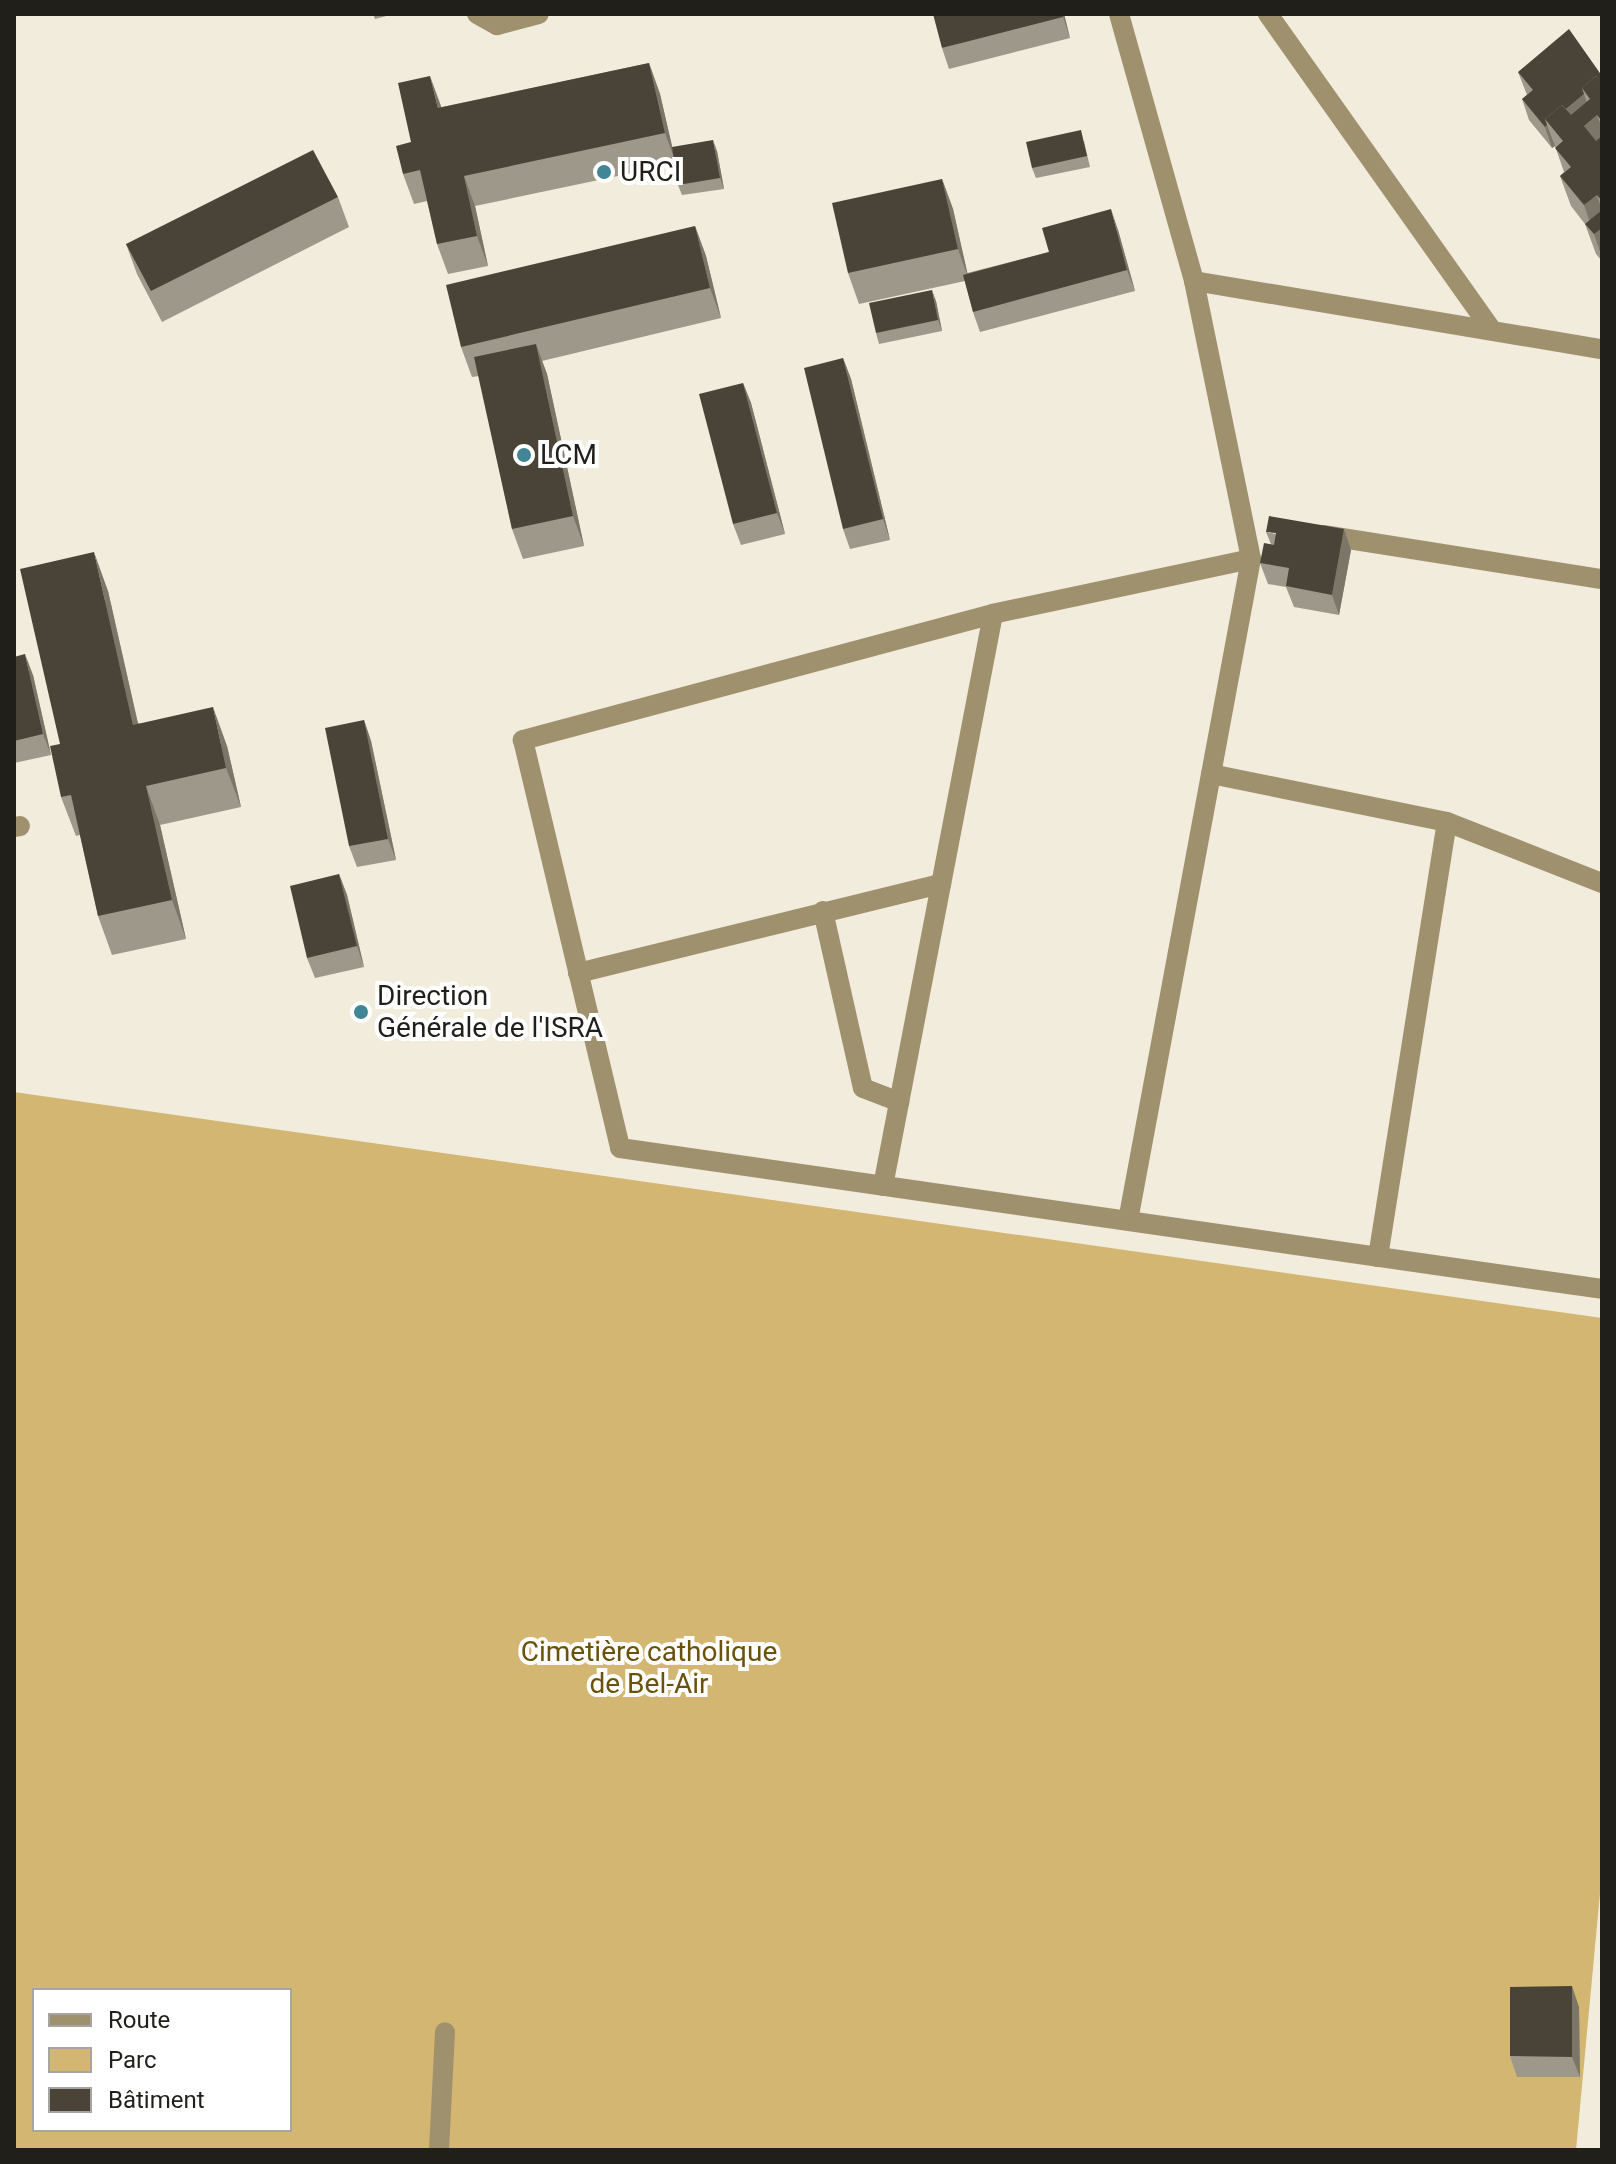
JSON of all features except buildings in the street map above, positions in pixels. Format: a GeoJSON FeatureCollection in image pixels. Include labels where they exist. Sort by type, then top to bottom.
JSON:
{"type":"FeatureCollection","features":[{"type":"Feature","properties":{"kind":"street"},"geometry":{"type":"LineString","coordinates":[[477,14],[497,25],[539,14]]}},
{"type":"Feature","properties":{"kind":"street"},"geometry":{"type":"LineString","coordinates":[[1119,14],[1194,281],[1256,522],[1128,1221]]}},
{"type":"Feature","properties":{"kind":"street"},"geometry":{"type":"LineString","coordinates":[[1268,14],[1492,330]]}},
{"type":"Feature","properties":{"kind":"street"},"geometry":{"type":"LineString","coordinates":[[1194,281],[1602,349]]}},
{"type":"Feature","properties":{"kind":"street"},"geometry":{"type":"LineString","coordinates":[[1293,529],[1602,579]]}},
{"type":"Feature","properties":{"kind":"street"},"geometry":{"type":"LineString","coordinates":[[1251,559],[993,614],[523,740],[620,1148],[1602,1289]]}},
{"type":"Feature","properties":{"kind":"street"},"geometry":{"type":"LineString","coordinates":[[883,1186],[993,614]]}},
{"type":"Feature","properties":{"kind":"street"},"geometry":{"type":"LineString","coordinates":[[1211,774],[1447,822],[1602,883]]}},
{"type":"Feature","properties":{"kind":"street"},"geometry":{"type":"LineString","coordinates":[[1378,1257],[1447,822]]}},
{"type":"Feature","properties":{"kind":"street"},"geometry":{"type":"LineString","coordinates":[[578,973],[941,884]]}},
{"type":"Feature","properties":{"kind":"street"},"geometry":{"type":"LineString","coordinates":[[823,911],[863,1088],[899,1102]]}},
{"type":"Feature","properties":{"kind":"street"},"geometry":{"type":"LineString","coordinates":[[439,2150],[445,2032]]}},
{"type":"Feature","properties":{"kind":"green space","name":"Cimetière catholique de Bel-Air"},"geometry":{"type":"Polygon","coordinates":[[[14,1092],[1602,1318],[1602,1872],[1576,2150],[14,2150],[14,1092]]]}},
{"type":"Feature","properties":{"kind":"place","name":"URCI"},"geometry":{"type":"Point","coordinates":[604,172]}},
{"type":"Feature","properties":{"kind":"place","name":"LCM"},"geometry":{"type":"Point","coordinates":[524,455]}},
{"type":"Feature","properties":{"kind":"place","name":"Direction Générale de l'ISRA"},"geometry":{"type":"Point","coordinates":[361,1012]}}]}
